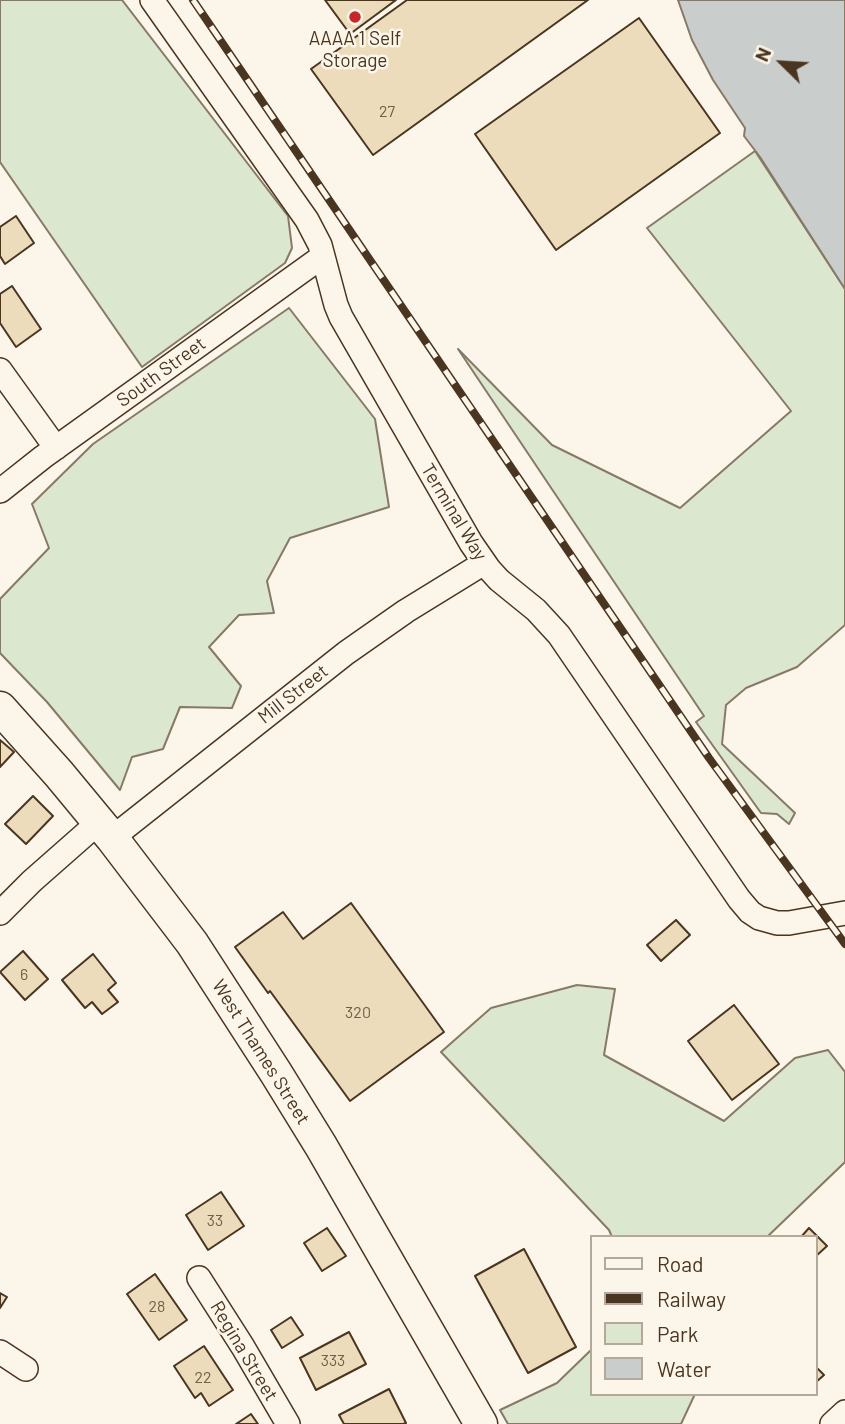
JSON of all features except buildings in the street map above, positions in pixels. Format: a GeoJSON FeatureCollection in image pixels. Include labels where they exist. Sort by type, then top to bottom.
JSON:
{"type":"FeatureCollection","features":[{"type":"Feature","properties":{"kind":"main road","name":"West Thames Street"},"geometry":{"type":"LineString","coordinates":[[0,708],[105,830],[192,943],[321,1146],[481,1424]]}},
{"type":"Feature","properties":{"kind":"street","name":"Terminal Way"},"geometry":{"type":"LineString","coordinates":[[152,0],[315,233],[335,305],[341,317],[484,563],[499,580],[536,610],[559,635],[739,899],[750,912],[766,921],[789,923],[845,913]]}},
{"type":"Feature","properties":{"kind":"street","name":"South Street"},"geometry":{"type":"LineString","coordinates":[[0,491],[323,256]]}},
{"type":"Feature","properties":{"kind":"street"},"geometry":{"type":"LineString","coordinates":[[0,370],[56,448]]}},
{"type":"Feature","properties":{"kind":"street","name":"Mill Street"},"geometry":{"type":"LineString","coordinates":[[0,913],[32,881],[346,653],[406,611],[484,563]]}},
{"type":"Feature","properties":{"kind":"street","name":"Regina Street"},"geometry":{"type":"LineString","coordinates":[[199,1278],[288,1424]]}},
{"type":"Feature","properties":{"kind":"street"},"geometry":{"type":"LineString","coordinates":[[0,1352],[26,1369]]}},
{"type":"Feature","properties":{"kind":"street"},"geometry":{"type":"LineString","coordinates":[[832,1424],[845,1412]]}},
{"type":"Feature","properties":{"kind":"green space"},"geometry":{"type":"Polygon","coordinates":[[[0,0],[122,0],[288,216],[292,248],[285,263],[142,367],[0,162],[0,0]]]}},
{"type":"Feature","properties":{"kind":"green space"},"geometry":{"type":"Polygon","coordinates":[[[755,151],[845,289],[845,625],[797,667],[746,688],[726,705],[722,744],[795,813],[789,824],[777,814],[761,813],[696,722],[704,716],[458,349],[552,445],[680,508],[791,411],[647,228],[755,151]]]}},
{"type":"Feature","properties":{"kind":"green space"},"geometry":{"type":"Polygon","coordinates":[[[289,308],[375,419],[389,507],[290,538],[267,581],[274,613],[239,615],[209,647],[241,686],[232,708],[180,707],[163,749],[132,757],[120,790],[47,702],[0,653],[0,599],[49,548],[32,504],[93,444],[289,308]]]}},
{"type":"Feature","properties":{"kind":"green space"},"geometry":{"type":"Polygon","coordinates":[[[577,985],[615,989],[604,1055],[724,1121],[795,1058],[828,1050],[845,1072],[845,1162],[769,1235],[611,1235],[441,1052],[491,1008],[577,985]]]}},
{"type":"Feature","properties":{"kind":"green space"},"geometry":{"type":"Polygon","coordinates":[[[590,1351],[590,1396],[694,1396],[681,1424],[508,1424],[500,1410],[557,1383],[590,1351]]]}},
{"type":"Feature","properties":{"kind":"water"},"geometry":{"type":"Polygon","coordinates":[[[678,0],[845,0],[845,289],[744,136],[745,128],[713,80],[692,40],[678,0]]]}},
{"type":"Feature","properties":{"kind":"railway"},"geometry":{"type":"LineString","coordinates":[[193,0],[709,758],[845,944]]}},
{"type":"Feature","properties":{"kind":"place","name":"AAAA 1 Self Storage"},"geometry":{"type":"Point","coordinates":[355,17]}}]}
